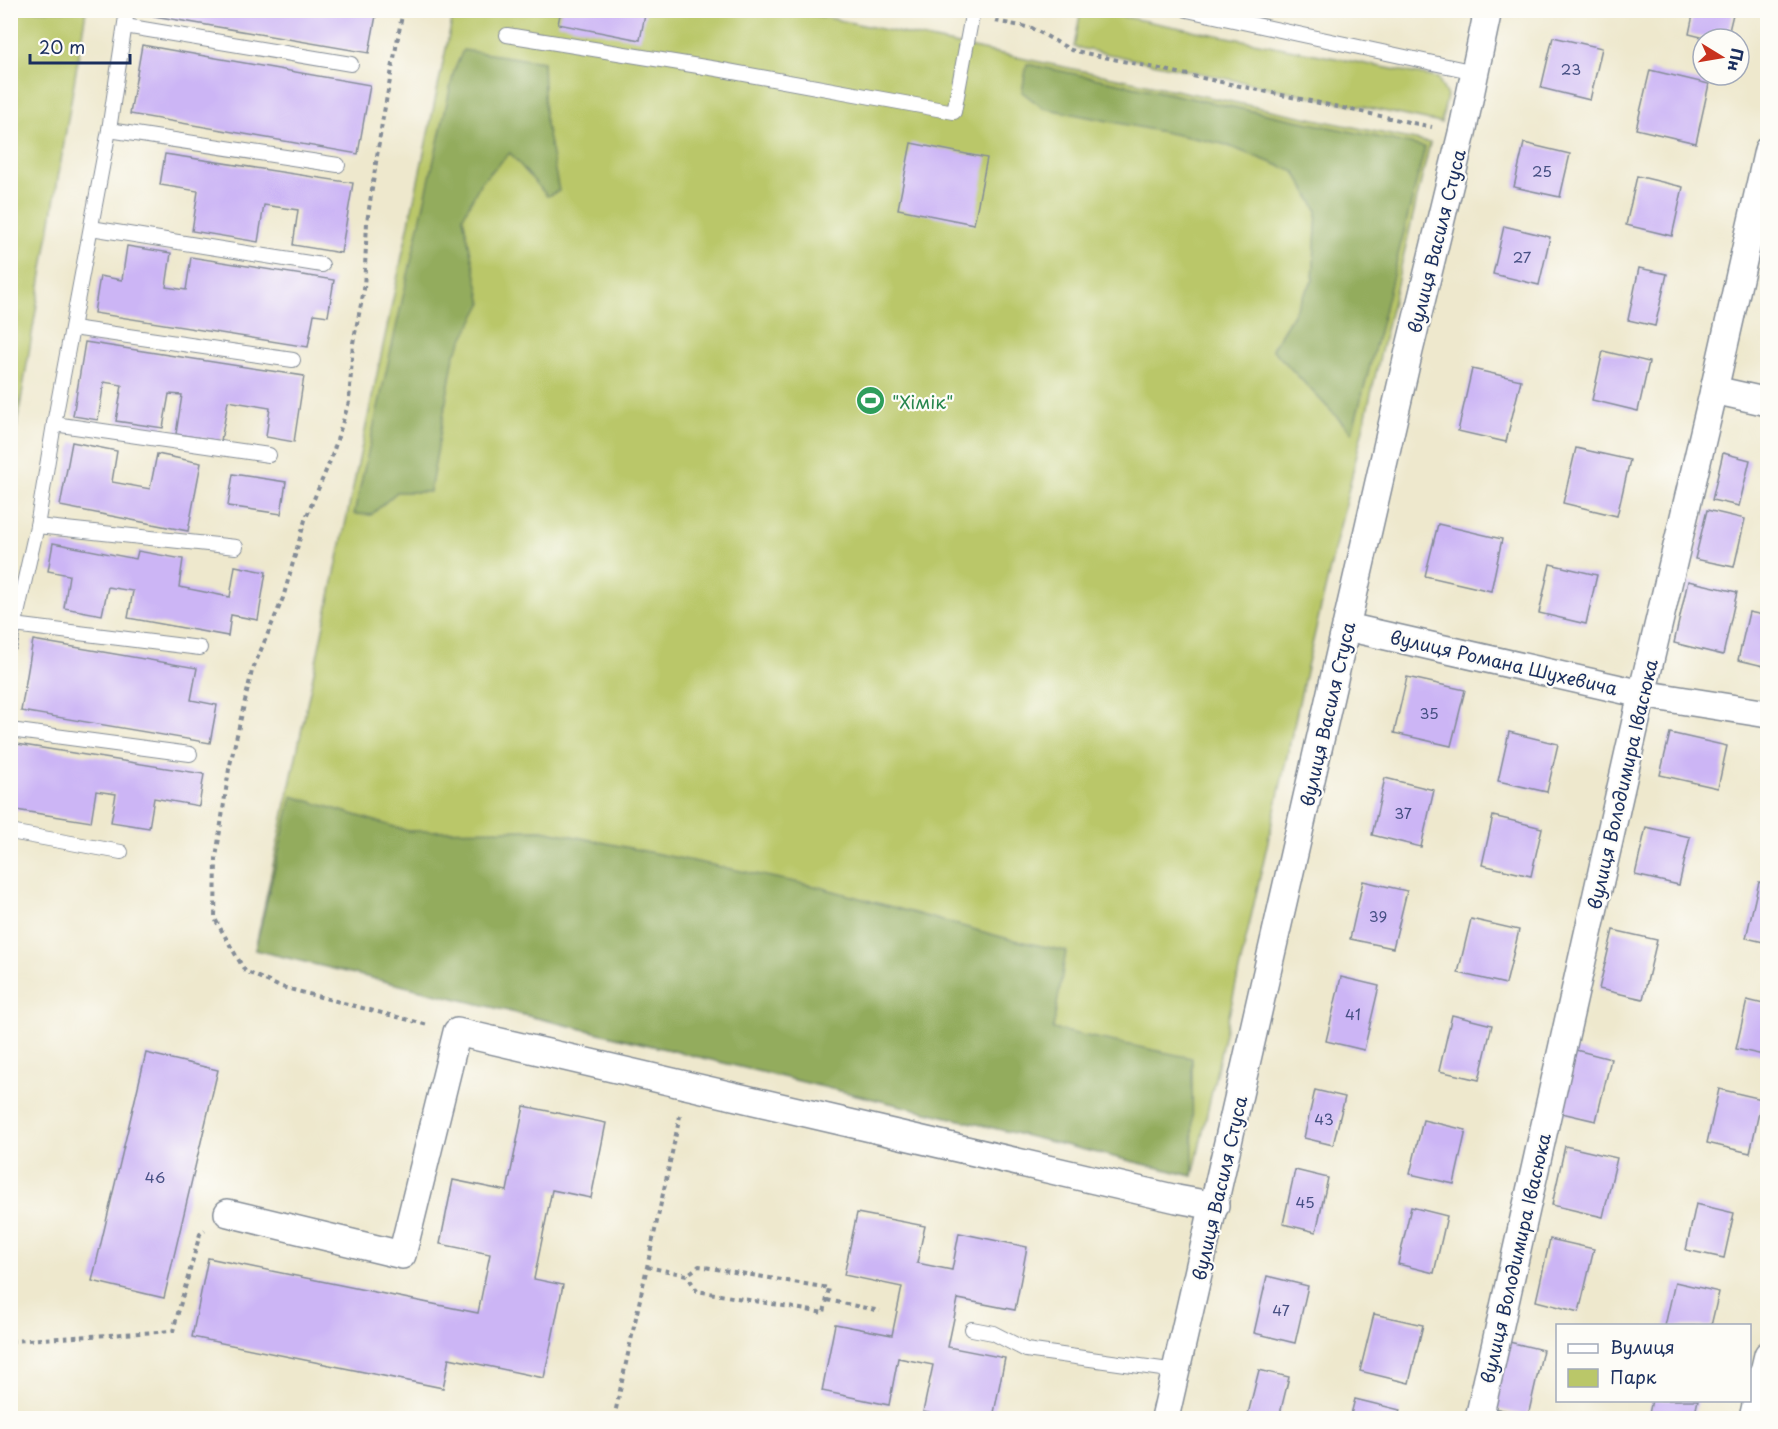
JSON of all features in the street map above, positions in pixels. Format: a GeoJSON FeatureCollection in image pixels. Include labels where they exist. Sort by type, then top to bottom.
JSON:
{"type":"FeatureCollection","features":[{"type":"Feature","properties":{"kind":"street","name":"вулиця Василя Стуса"},"geometry":{"type":"LineString","coordinates":[[1165,1419],[1409,351],[1462,133],[1488,10]]}},
{"type":"Feature","properties":{"kind":"street","name":"вулиця Володимира Івасюка"},"geometry":{"type":"LineString","coordinates":[[1479,1419],[1767,150]]}},
{"type":"Feature","properties":{"kind":"street"},"geometry":{"type":"LineString","coordinates":[[1714,390],[1767,402]]}},
{"type":"Feature","properties":{"kind":"street","name":"вулиця Романа Шухевича"},"geometry":{"type":"LineString","coordinates":[[1347,627],[1642,694],[1767,714]]}},
{"type":"Feature","properties":{"kind":"street"},"geometry":{"type":"LineString","coordinates":[[228,1213],[402,1255],[457,1032],[1215,1206]]}},
{"type":"Feature","properties":{"kind":"street"},"geometry":{"type":"LineString","coordinates":[[1753,1419],[1767,1355]]}},
{"type":"Feature","properties":{"kind":"lane"},"geometry":{"type":"LineString","coordinates":[[10,645],[38,526],[54,424],[92,228],[128,10]]}},
{"type":"Feature","properties":{"kind":"lane"},"geometry":{"type":"LineString","coordinates":[[507,35],[717,69],[954,112],[973,10]]}},
{"type":"Feature","properties":{"kind":"lane"},"geometry":{"type":"LineString","coordinates":[[1187,10],[1475,72]]}},
{"type":"Feature","properties":{"kind":"lane"},"geometry":{"type":"LineString","coordinates":[[125,26],[351,64]]}},
{"type":"Feature","properties":{"kind":"lane"},"geometry":{"type":"LineString","coordinates":[[109,130],[338,165]]}},
{"type":"Feature","properties":{"kind":"lane"},"geometry":{"type":"LineString","coordinates":[[92,228],[322,265]]}},
{"type":"Feature","properties":{"kind":"lane"},"geometry":{"type":"LineString","coordinates":[[73,328],[293,360]]}},
{"type":"Feature","properties":{"kind":"lane"},"geometry":{"type":"LineString","coordinates":[[54,424],[269,454]]}},
{"type":"Feature","properties":{"kind":"lane"},"geometry":{"type":"LineString","coordinates":[[38,526],[236,547]]}},
{"type":"Feature","properties":{"kind":"lane"},"geometry":{"type":"LineString","coordinates":[[14,625],[200,648]]}},
{"type":"Feature","properties":{"kind":"lane"},"geometry":{"type":"LineString","coordinates":[[10,730],[190,754]]}},
{"type":"Feature","properties":{"kind":"lane"},"geometry":{"type":"LineString","coordinates":[[10,832],[121,852]]}},
{"type":"Feature","properties":{"kind":"lane"},"geometry":{"type":"LineString","coordinates":[[972,1329],[993,1333],[1026,1350],[1132,1363],[1176,1371]]}},
{"type":"Feature","properties":{"kind":"path"},"geometry":{"type":"LineString","coordinates":[[403,10],[367,222],[364,290],[353,344],[349,402],[331,459],[305,520],[283,598],[252,671],[229,769],[216,858],[215,919],[245,971],[278,986],[457,1032]]}},
{"type":"Feature","properties":{"kind":"path"},"geometry":{"type":"LineString","coordinates":[[993,24],[995,21],[1032,28],[1071,50],[1462,133]]}},
{"type":"Feature","properties":{"kind":"path"},"geometry":{"type":"LineString","coordinates":[[614,1419],[687,1086]]}},
{"type":"Feature","properties":{"kind":"path"},"geometry":{"type":"LineString","coordinates":[[10,1341],[173,1331],[200,1234],[228,1213]]}},
{"type":"Feature","properties":{"kind":"path"},"geometry":{"type":"LineString","coordinates":[[647,1266],[687,1275],[697,1291],[824,1313],[829,1288],[699,1266],[687,1275]]}},
{"type":"Feature","properties":{"kind":"path"},"geometry":{"type":"LineString","coordinates":[[827,1300],[880,1311]]}},
{"type":"Feature","properties":{"kind":"green space"},"geometry":{"type":"Polygon","coordinates":[[[10,11],[86,11],[11,460],[10,11]]]}},
{"type":"Feature","properties":{"kind":"green space","name":"\"Хімік\""},"geometry":{"type":"Polygon","coordinates":[[[454,11],[795,11],[1430,143],[1309,658],[1193,1176],[255,950],[454,11]]]}},
{"type":"Feature","properties":{"kind":"green space"},"geometry":{"type":"Polygon","coordinates":[[[1084,11],[1094,11],[1438,78],[1447,96],[1441,123],[1074,47],[1080,15],[1084,11]]]}},
{"type":"Feature","properties":{"kind":"green space"},"geometry":{"type":"Polygon","coordinates":[[[463,50],[543,62],[545,119],[559,191],[547,196],[510,153],[481,182],[463,217],[482,304],[454,356],[430,492],[397,492],[371,515],[354,514],[454,71],[463,50]]]}},
{"type":"Feature","properties":{"kind":"green space"},"geometry":{"type":"Polygon","coordinates":[[[1027,64],[1425,147],[1352,433],[1272,349],[1313,280],[1317,210],[1295,172],[1223,144],[1043,108],[1022,92],[1027,64]]]}},
{"type":"Feature","properties":{"kind":"green space"},"geometry":{"type":"Polygon","coordinates":[[[292,796],[408,831],[543,830],[819,887],[1009,939],[1066,951],[1053,1029],[1192,1058],[1193,1176],[255,950],[292,796]]]}},
{"type":"Feature","properties":{"kind":"building"},"geometry":{"type":"Polygon","coordinates":[[[143,10],[377,10],[369,53],[143,14],[143,10]]]}},
{"type":"Feature","properties":{"kind":"building"},"geometry":{"type":"Polygon","coordinates":[[[561,10],[646,10],[640,40],[558,24],[561,10]]]}},
{"type":"Feature","properties":{"kind":"building"},"geometry":{"type":"Polygon","coordinates":[[[1694,10],[1734,10],[1730,27],[1691,27],[1691,34],[1689,34],[1694,10]]]}},
{"type":"Feature","properties":{"kind":"building"},"geometry":{"type":"Polygon","coordinates":[[[1553,37],[1602,48],[1590,100],[1541,88],[1553,37]]]}},
{"type":"Feature","properties":{"kind":"building"},"geometry":{"type":"Polygon","coordinates":[[[142,45],[370,85],[358,154],[130,114],[142,45]]]}},
{"type":"Feature","properties":{"kind":"building"},"geometry":{"type":"Polygon","coordinates":[[[1650,70],[1691,80],[1691,87],[1708,87],[1696,143],[1636,129],[1650,70]]]}},
{"type":"Feature","properties":{"kind":"building"},"geometry":{"type":"Polygon","coordinates":[[[911,143],[987,158],[974,224],[898,209],[911,143]]]}},
{"type":"Feature","properties":{"kind":"building"},"geometry":{"type":"Polygon","coordinates":[[[1524,143],[1570,154],[1560,197],[1514,187],[1524,143]]]}},
{"type":"Feature","properties":{"kind":"building"},"geometry":{"type":"Polygon","coordinates":[[[165,154],[353,183],[341,253],[293,245],[298,210],[264,205],[258,242],[192,231],[198,191],[160,185],[165,154]]]}},
{"type":"Feature","properties":{"kind":"building"},"geometry":{"type":"Polygon","coordinates":[[[1637,176],[1683,187],[1672,236],[1626,225],[1637,176]]]}},
{"type":"Feature","properties":{"kind":"building"},"geometry":{"type":"Polygon","coordinates":[[[1504,226],[1550,237],[1539,285],[1493,274],[1504,226]]]}},
{"type":"Feature","properties":{"kind":"building"},"geometry":{"type":"Polygon","coordinates":[[[127,246],[171,253],[166,287],[186,290],[191,257],[334,280],[328,316],[314,314],[308,347],[94,313],[100,276],[122,280],[127,246]]]}},
{"type":"Feature","properties":{"kind":"building"},"geometry":{"type":"Polygon","coordinates":[[[1639,268],[1667,274],[1655,326],[1628,320],[1639,268]]]}},
{"type":"Feature","properties":{"kind":"building"},"geometry":{"type":"Polygon","coordinates":[[[85,342],[304,376],[294,442],[266,437],[270,408],[228,401],[221,441],[176,434],[182,395],[169,394],[163,428],[116,421],[122,385],[104,382],[98,420],[73,416],[85,342]]]}},
{"type":"Feature","properties":{"kind":"building"},"geometry":{"type":"Polygon","coordinates":[[[1603,351],[1649,362],[1638,411],[1592,400],[1603,351]]]}},
{"type":"Feature","properties":{"kind":"building"},"geometry":{"type":"Polygon","coordinates":[[[1472,369],[1521,380],[1506,442],[1458,431],[1472,369]]]}},
{"type":"Feature","properties":{"kind":"building"},"geometry":{"type":"Polygon","coordinates":[[[72,442],[117,451],[112,482],[150,489],[157,454],[201,463],[188,531],[60,506],[72,442]]]}},
{"type":"Feature","properties":{"kind":"building"},"geometry":{"type":"Polygon","coordinates":[[[1576,448],[1630,460],[1617,516],[1563,503],[1576,448]]]}},
{"type":"Feature","properties":{"kind":"building"},"geometry":{"type":"Polygon","coordinates":[[[1723,453],[1750,460],[1739,506],[1712,500],[1723,453]]]}},
{"type":"Feature","properties":{"kind":"building"},"geometry":{"type":"Polygon","coordinates":[[[233,474],[286,482],[281,514],[228,506],[233,474]]]}},
{"type":"Feature","properties":{"kind":"building"},"geometry":{"type":"Polygon","coordinates":[[[1707,510],[1745,519],[1734,567],[1695,559],[1707,510]]]}},
{"type":"Feature","properties":{"kind":"building"},"geometry":{"type":"Polygon","coordinates":[[[1438,524],[1502,539],[1491,591],[1425,576],[1438,524]]]}},
{"type":"Feature","properties":{"kind":"building"},"geometry":{"type":"Polygon","coordinates":[[[53,543],[136,559],[138,551],[183,559],[179,587],[230,597],[235,566],[266,572],[258,620],[231,615],[228,636],[128,618],[133,591],[108,587],[102,615],[64,608],[69,575],[48,571],[53,543]]]}},
{"type":"Feature","properties":{"kind":"building"},"geometry":{"type":"Polygon","coordinates":[[[1550,564],[1597,575],[1586,624],[1539,613],[1550,564]]]}},
{"type":"Feature","properties":{"kind":"building"},"geometry":{"type":"Polygon","coordinates":[[[1688,581],[1737,592],[1723,655],[1674,643],[1688,581]]]}},
{"type":"Feature","properties":{"kind":"building"},"geometry":{"type":"Polygon","coordinates":[[[1749,612],[1768,616],[1768,667],[1738,660],[1749,612]]]}},
{"type":"Feature","properties":{"kind":"building"},"geometry":{"type":"Polygon","coordinates":[[[33,640],[197,668],[191,700],[217,705],[210,743],[21,711],[33,640]]]}},
{"type":"Feature","properties":{"kind":"building"},"geometry":{"type":"Polygon","coordinates":[[[1407,677],[1465,690],[1451,746],[1394,733],[1407,677]]]}},
{"type":"Feature","properties":{"kind":"building"},"geometry":{"type":"Polygon","coordinates":[[[1509,732],[1558,744],[1547,792],[1498,781],[1509,732]]]}},
{"type":"Feature","properties":{"kind":"building"},"geometry":{"type":"Polygon","coordinates":[[[1670,733],[1727,746],[1718,788],[1660,775],[1670,733]]]}},
{"type":"Feature","properties":{"kind":"building"},"geometry":{"type":"Polygon","coordinates":[[[17,744],[204,774],[199,806],[154,798],[149,828],[111,822],[116,794],[96,791],[91,822],[10,809],[10,785],[17,744]]]}},
{"type":"Feature","properties":{"kind":"building"},"geometry":{"type":"Polygon","coordinates":[[[1385,778],[1434,790],[1421,847],[1372,835],[1385,778]]]}},
{"type":"Feature","properties":{"kind":"building"},"geometry":{"type":"Polygon","coordinates":[[[1493,816],[1542,828],[1531,876],[1482,865],[1493,816]]]}},
{"type":"Feature","properties":{"kind":"building"},"geometry":{"type":"Polygon","coordinates":[[[1646,827],[1690,837],[1679,885],[1635,875],[1646,827]]]}},
{"type":"Feature","properties":{"kind":"building"},"geometry":{"type":"Polygon","coordinates":[[[1363,881],[1407,891],[1393,948],[1350,939],[1363,881]]]}},
{"type":"Feature","properties":{"kind":"building"},"geometry":{"type":"Polygon","coordinates":[[[1759,882],[1768,884],[1768,943],[1746,938],[1759,882]]]}},
{"type":"Feature","properties":{"kind":"building"},"geometry":{"type":"Polygon","coordinates":[[[1471,919],[1519,930],[1506,984],[1458,973],[1471,919]]]}},
{"type":"Feature","properties":{"kind":"building"},"geometry":{"type":"Polygon","coordinates":[[[1613,930],[1657,940],[1643,999],[1599,989],[1613,930]]]}},
{"type":"Feature","properties":{"kind":"building"},"geometry":{"type":"Polygon","coordinates":[[[1341,977],[1379,986],[1364,1050],[1326,1041],[1341,977]]]}},
{"type":"Feature","properties":{"kind":"building"},"geometry":{"type":"Polygon","coordinates":[[[1747,1000],[1768,1005],[1768,1056],[1736,1049],[1747,1000]]]}},
{"type":"Feature","properties":{"kind":"building"},"geometry":{"type":"Polygon","coordinates":[[[1452,1015],[1492,1025],[1479,1080],[1439,1071],[1452,1015]]]}},
{"type":"Feature","properties":{"kind":"building"},"geometry":{"type":"Polygon","coordinates":[[[1568,1048],[1611,1059],[1596,1121],[1553,1111],[1568,1048]]]}},
{"type":"Feature","properties":{"kind":"building"},"geometry":{"type":"Polygon","coordinates":[[[146,1053],[218,1070],[164,1298],[92,1281],[146,1053]]]}},
{"type":"Feature","properties":{"kind":"building"},"geometry":{"type":"Polygon","coordinates":[[[1719,1089],[1762,1099],[1750,1153],[1707,1143],[1719,1089]]]}},
{"type":"Feature","properties":{"kind":"building"},"geometry":{"type":"Polygon","coordinates":[[[1315,1090],[1345,1097],[1333,1145],[1304,1138],[1315,1090]]]}},
{"type":"Feature","properties":{"kind":"building"},"geometry":{"type":"Polygon","coordinates":[[[524,1106],[606,1123],[591,1198],[552,1190],[534,1279],[563,1285],[544,1378],[449,1358],[443,1388],[192,1337],[208,1258],[478,1313],[490,1254],[440,1244],[453,1180],[507,1191],[524,1106]]]}},
{"type":"Feature","properties":{"kind":"building"},"geometry":{"type":"Polygon","coordinates":[[[1423,1120],[1466,1130],[1454,1184],[1410,1174],[1423,1120]]]}},
{"type":"Feature","properties":{"kind":"building"},"geometry":{"type":"Polygon","coordinates":[[[1565,1146],[1617,1158],[1603,1217],[1552,1205],[1565,1146]]]}},
{"type":"Feature","properties":{"kind":"building"},"geometry":{"type":"Polygon","coordinates":[[[1295,1170],[1328,1178],[1316,1232],[1283,1224],[1295,1170]]]}},
{"type":"Feature","properties":{"kind":"building"},"geometry":{"type":"Polygon","coordinates":[[[1696,1204],[1734,1213],[1724,1258],[1686,1250],[1696,1204]]]}},
{"type":"Feature","properties":{"kind":"building"},"geometry":{"type":"Polygon","coordinates":[[[1411,1207],[1447,1216],[1434,1273],[1398,1264],[1411,1207]]]}},
{"type":"Feature","properties":{"kind":"building"},"geometry":{"type":"Polygon","coordinates":[[[857,1213],[925,1226],[917,1263],[952,1270],[959,1233],[1027,1247],[1015,1310],[958,1299],[948,1347],[1005,1358],[993,1418],[958,1418],[923,1412],[933,1365],[898,1358],[889,1405],[822,1391],[835,1324],[892,1335],[902,1287],[844,1275],[857,1213]]]}},
{"type":"Feature","properties":{"kind":"building"},"geometry":{"type":"Polygon","coordinates":[[[1550,1239],[1594,1249],[1579,1312],[1536,1301],[1550,1239]]]}},
{"type":"Feature","properties":{"kind":"building"},"geometry":{"type":"Polygon","coordinates":[[[1267,1276],[1308,1286],[1295,1343],[1254,1333],[1267,1276]]]}},
{"type":"Feature","properties":{"kind":"building"},"geometry":{"type":"Polygon","coordinates":[[[1675,1282],[1719,1292],[1711,1324],[1665,1324],[1675,1282]]]}},
{"type":"Feature","properties":{"kind":"building"},"geometry":{"type":"Polygon","coordinates":[[[1374,1314],[1423,1325],[1409,1383],[1360,1371],[1374,1314]]]}},
{"type":"Feature","properties":{"kind":"building"},"geometry":{"type":"Polygon","coordinates":[[[1505,1341],[1543,1350],[1528,1416],[1490,1407],[1505,1341]]]}},
{"type":"Feature","properties":{"kind":"building"},"geometry":{"type":"Polygon","coordinates":[[[1259,1370],[1289,1377],[1279,1418],[1247,1418],[1259,1370]]]}},
{"type":"Feature","properties":{"kind":"building"},"geometry":{"type":"Polygon","coordinates":[[[1355,1399],[1400,1410],[1398,1418],[1350,1418],[1355,1399]]]}},
{"type":"Feature","properties":{"kind":"building"},"geometry":{"type":"Polygon","coordinates":[[[1652,1402],[1698,1402],[1694,1418],[1648,1418],[1652,1402]]]}},
{"type":"Feature","properties":{"kind":"place","name":"\"Хімік\""},"geometry":{"type":"Point","coordinates":[871,401]}}]}
